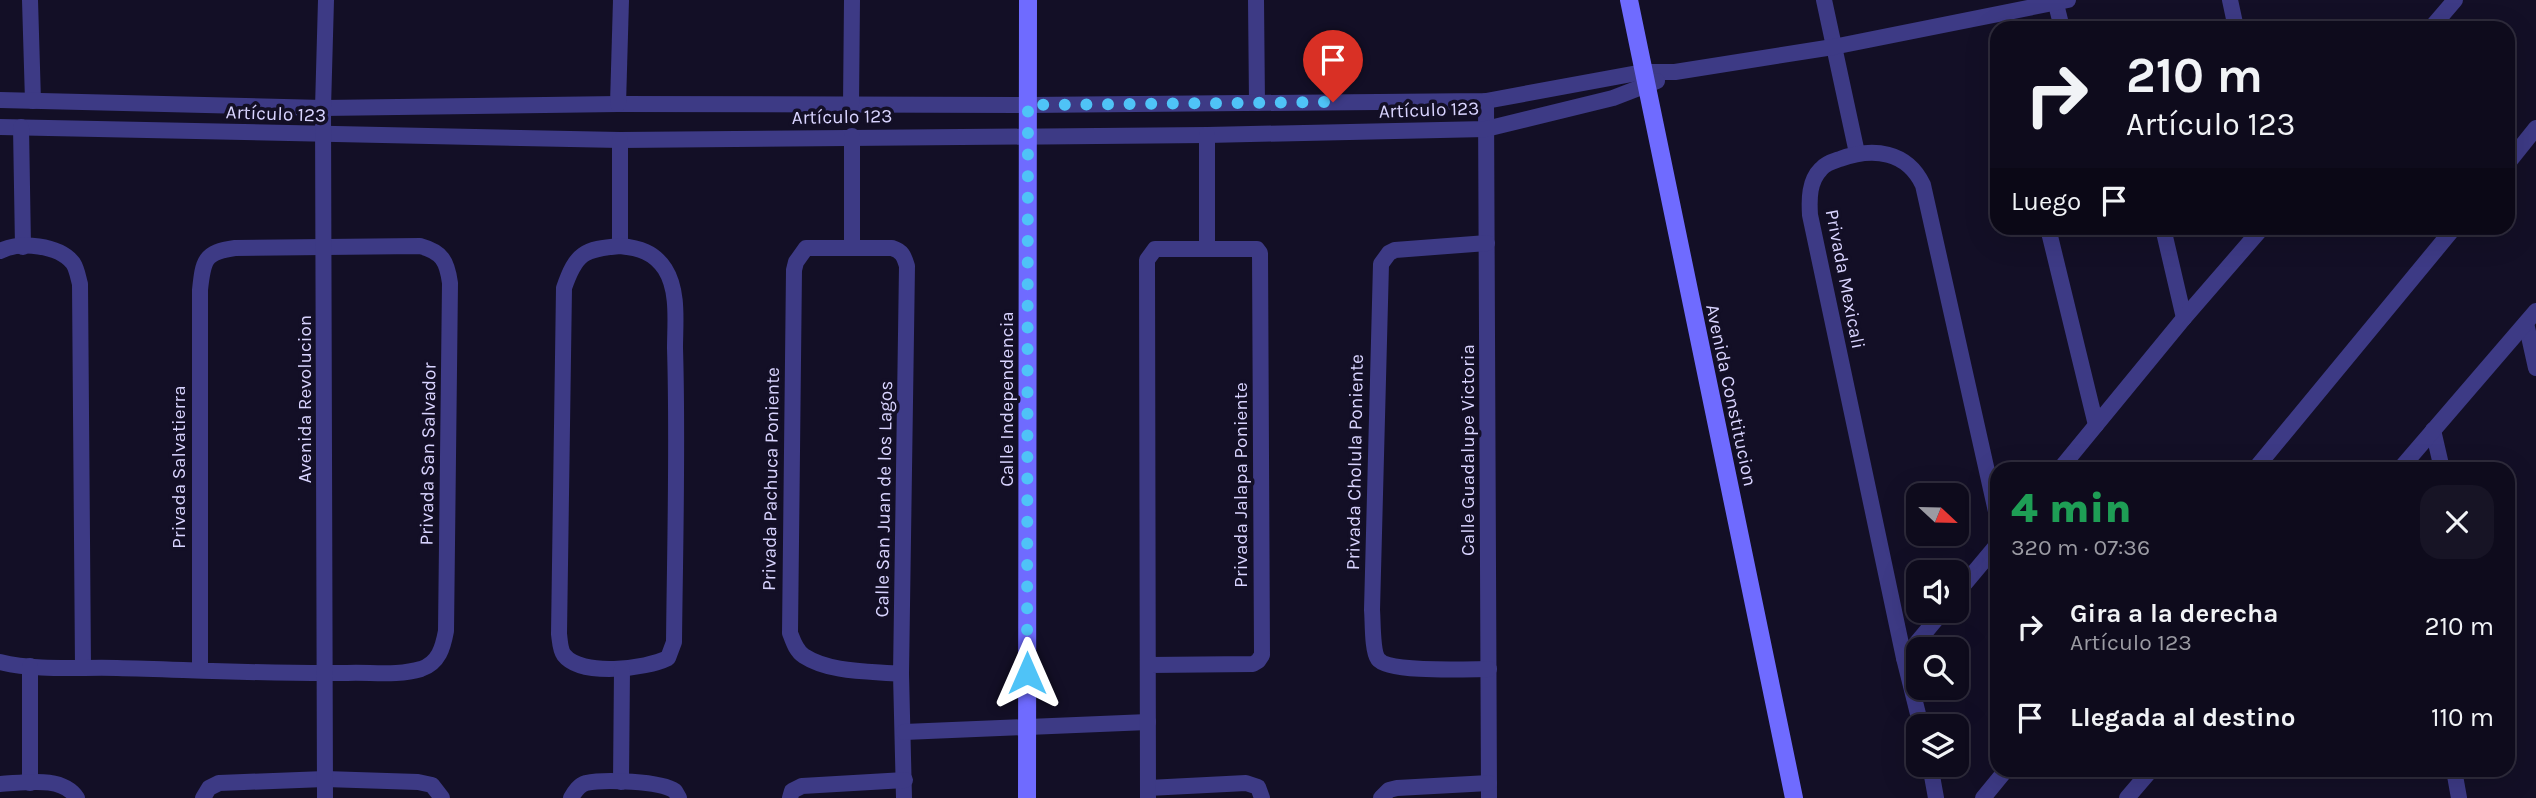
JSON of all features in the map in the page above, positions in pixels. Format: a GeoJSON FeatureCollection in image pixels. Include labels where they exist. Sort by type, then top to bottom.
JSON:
{"type":"FeatureCollection","features":[{"type":"Feature","properties":{"kind":"street"},"geometry":{"type":"LineString","coordinates":[[30,0],[33,101]]}},
{"type":"Feature","properties":{"kind":"street","name":"Avenida Revolucion"},"geometry":{"type":"LineString","coordinates":[[325,798],[323,108],[326,0]]}},
{"type":"Feature","properties":{"kind":"street"},"geometry":{"type":"LineString","coordinates":[[618,104],[621,0]]}},
{"type":"Feature","properties":{"kind":"street"},"geometry":{"type":"LineString","coordinates":[[851,105],[852,0]]}},
{"type":"Feature","properties":{"kind":"street","name":"Calle Independencia"},"geometry":{"type":"LineString","coordinates":[[1027,798],[1028,0]]}},
{"type":"Feature","properties":{"kind":"street"},"geometry":{"type":"LineString","coordinates":[[1256,0],[1257,103]]}},
{"type":"Feature","properties":{"kind":"street","name":"Avenida Constitucion"},"geometry":{"type":"LineString","coordinates":[[1629,0],[1794,798]]}},
{"type":"Feature","properties":{"kind":"street"},"geometry":{"type":"LineString","coordinates":[[1824,0],[1857,153]]}},
{"type":"Feature","properties":{"kind":"street"},"geometry":{"type":"LineString","coordinates":[[2230,0],[2234,21]]}},
{"type":"Feature","properties":{"kind":"street"},"geometry":{"type":"LineString","coordinates":[[2437,21],[2455,0]]}},
{"type":"Feature","properties":{"kind":"street"},"geometry":{"type":"LineString","coordinates":[[2059,1],[2061,21]]}},
{"type":"Feature","properties":{"kind":"street","name":"Artículo 123"},"geometry":{"type":"LineString","coordinates":[[0,127],[324,136],[620,140],[1207,135],[1486,129],[1675,72],[1833,47],[2059,1]]}},
{"type":"Feature","properties":{"kind":"street","name":"Artículo 123"},"geometry":{"type":"LineString","coordinates":[[0,100],[323,108],[618,104],[1028,105],[1486,101],[1645,79]]}},
{"type":"Feature","properties":{"kind":"street","name":"Calle Guadalupe Victoria"},"geometry":{"type":"LineString","coordinates":[[1486,101],[1489,790]]}},
{"type":"Feature","properties":{"kind":"street"},"geometry":{"type":"LineString","coordinates":[[21,127],[23,247]]}},
{"type":"Feature","properties":{"kind":"street"},"geometry":{"type":"LineString","coordinates":[[2515,142],[2536,128]]}},
{"type":"Feature","properties":{"kind":"street"},"geometry":{"type":"LineString","coordinates":[[1207,135],[1207,248],[1155,249],[1147,260],[1148,793],[1246,783],[1258,787],[1262,798]]}},
{"type":"Feature","properties":{"kind":"street"},"geometry":{"type":"LineString","coordinates":[[852,136],[852,246]]}},
{"type":"Feature","properties":{"kind":"street"},"geometry":{"type":"LineString","coordinates":[[620,140],[620,246]]}},
{"type":"Feature","properties":{"kind":"street","name":"Privada Mexicali"},"geometry":{"type":"LineString","coordinates":[[1918,714],[1810,215],[1809,197],[1814,180],[1820,169],[1827,164],[1857,153],[1885,153],[1902,159],[1918,173],[1990,485]]}},
{"type":"Feature","properties":{"kind":"street"},"geometry":{"type":"LineString","coordinates":[[2050,235],[2096,425]]}},
{"type":"Feature","properties":{"kind":"street"},"geometry":{"type":"LineString","coordinates":[[2165,235],[2184,318]]}},
{"type":"Feature","properties":{"kind":"street"},"geometry":{"type":"LineString","coordinates":[[2066,462],[2256,235]]}},
{"type":"Feature","properties":{"kind":"street"},"geometry":{"type":"LineString","coordinates":[[2261,462],[2448,235]]}},
{"type":"Feature","properties":{"kind":"street","name":"Privada Cholula Poniente"},"geometry":{"type":"LineString","coordinates":[[1487,243],[1395,250],[1389,253],[1381,264],[1372,610],[1376,654],[1383,663],[1398,668],[1489,669]]}},
{"type":"Feature","properties":{"kind":"street","name":"Privada San Salvador"},"geometry":{"type":"LineString","coordinates":[[325,247],[420,246],[434,250],[442,256],[448,267],[450,283],[446,631],[443,648],[436,660],[423,668],[402,672],[326,673]]}},
{"type":"Feature","properties":{"kind":"street"},"geometry":{"type":"LineString","coordinates":[[620,246],[640,248],[653,254],[665,269],[674,288],[676,377],[674,642],[668,658],[622,669],[591,667],[570,661],[562,653],[559,634],[564,288],[570,269],[580,255],[594,248],[620,246]]}},
{"type":"Feature","properties":{"kind":"street","name":"Privada Pachuca Poniente"},"geometry":{"type":"LineString","coordinates":[[852,246],[806,248],[794,270],[790,633],[802,656],[818,662],[901,674]]}},
{"type":"Feature","properties":{"kind":"street","name":"Calle San Juan de los Lagos"},"geometry":{"type":"LineString","coordinates":[[852,246],[899,250],[907,266],[901,674],[904,798]]}},
{"type":"Feature","properties":{"kind":"street"},"geometry":{"type":"LineString","coordinates":[[0,251],[23,247],[48,248],[63,253],[75,265],[80,284],[83,667]]}},
{"type":"Feature","properties":{"kind":"street","name":"Privada Salvatierra"},"geometry":{"type":"LineString","coordinates":[[200,670],[199,343],[202,270],[209,256],[217,250],[325,247]]}},
{"type":"Feature","properties":{"kind":"street","name":"Privada Jalapa Poniente"},"geometry":{"type":"LineString","coordinates":[[1149,665],[1253,664],[1262,654],[1259,253],[1251,247],[1207,248]]}},
{"type":"Feature","properties":{"kind":"street"},"geometry":{"type":"LineString","coordinates":[[2531,317],[2536,368]]}},
{"type":"Feature","properties":{"kind":"street"},"geometry":{"type":"LineString","coordinates":[[2406,462],[2531,317]]}},
{"type":"Feature","properties":{"kind":"street"},"geometry":{"type":"LineString","coordinates":[[2433,429],[2440,462]]}},
{"type":"Feature","properties":{"kind":"street"},"geometry":{"type":"LineString","coordinates":[[1969,578],[1990,553]]}},
{"type":"Feature","properties":{"kind":"street"},"geometry":{"type":"LineString","coordinates":[[1904,658],[1933,623]]}},
{"type":"Feature","properties":{"kind":"street"},"geometry":{"type":"LineString","coordinates":[[0,662],[30,666],[326,673]]}},
{"type":"Feature","properties":{"kind":"street"},"geometry":{"type":"LineString","coordinates":[[30,666],[30,783]]}},
{"type":"Feature","properties":{"kind":"street"},"geometry":{"type":"LineString","coordinates":[[621,782],[622,669]]}},
{"type":"Feature","properties":{"kind":"street"},"geometry":{"type":"LineString","coordinates":[[904,732],[1148,722]]}},
{"type":"Feature","properties":{"kind":"street"},"geometry":{"type":"LineString","coordinates":[[1932,777],[1936,798]]}},
{"type":"Feature","properties":{"kind":"street"},"geometry":{"type":"LineString","coordinates":[[1983,798],[2000,777]]}},
{"type":"Feature","properties":{"kind":"street"},"geometry":{"type":"LineString","coordinates":[[2127,798],[2145,777]]}},
{"type":"Feature","properties":{"kind":"street"},"geometry":{"type":"LineString","coordinates":[[2455,777],[2459,798]]}},
{"type":"Feature","properties":{"kind":"street"},"geometry":{"type":"LineString","coordinates":[[202,798],[209,788],[219,783],[325,779],[418,782],[432,785],[442,798]]}},
{"type":"Feature","properties":{"kind":"street"},"geometry":{"type":"LineString","coordinates":[[790,798],[792,791],[802,786],[905,780]]}},
{"type":"Feature","properties":{"kind":"street"},"geometry":{"type":"LineString","coordinates":[[571,798],[583,783],[621,782],[670,787],[679,798]]}},
{"type":"Feature","properties":{"kind":"street"},"geometry":{"type":"LineString","coordinates":[[0,784],[63,786],[77,798]]}},
{"type":"Feature","properties":{"kind":"street"},"geometry":{"type":"LineString","coordinates":[[1381,798],[1389,790],[1397,789],[1489,790]]}},
{"type":"Feature","properties":{"kind":"route"},"geometry":{"type":"LineString","coordinates":[[1027,673],[1028,105],[1333,102]]}}]}
